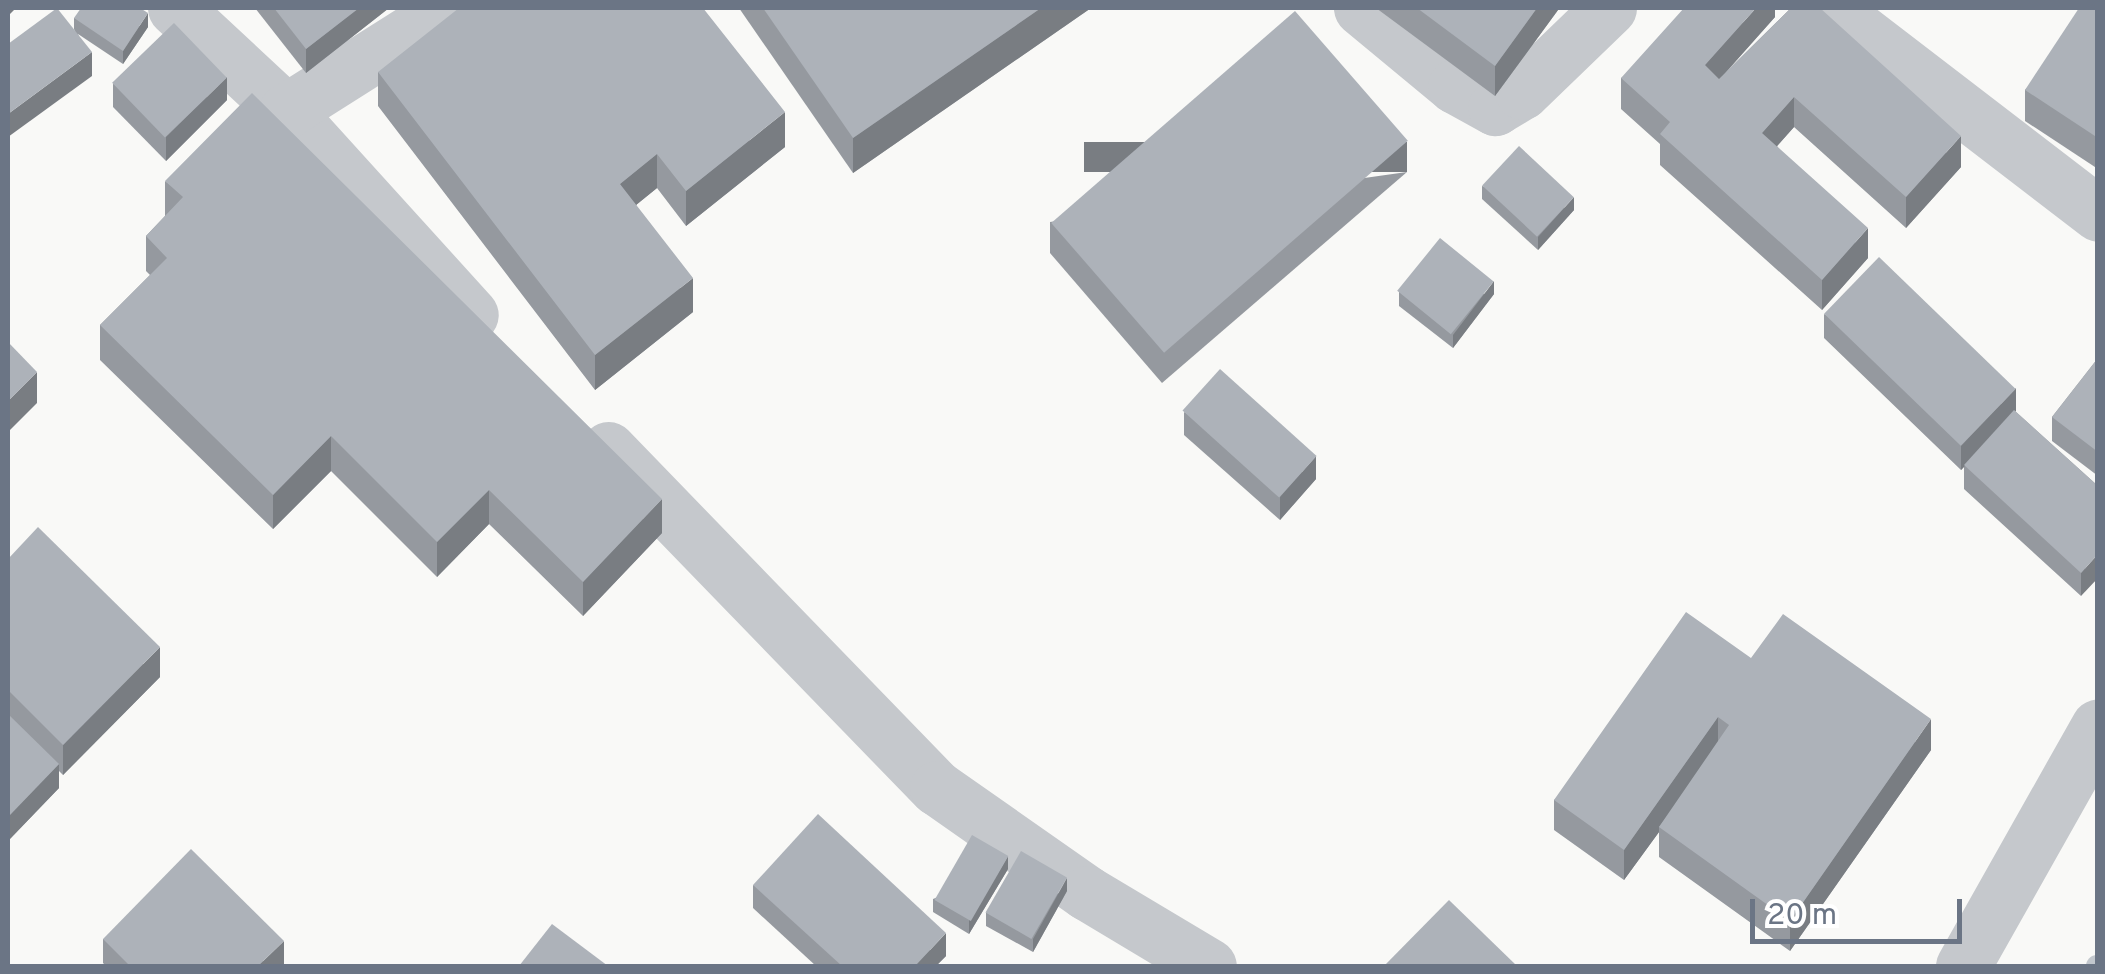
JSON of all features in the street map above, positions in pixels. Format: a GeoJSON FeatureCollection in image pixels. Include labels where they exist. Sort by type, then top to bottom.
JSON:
{"type":"FeatureCollection","features":[{"type":"Feature","properties":{"kind":"street"},"geometry":{"type":"LineString","coordinates":[[176,8],[286,111],[504,348]]}},
{"type":"Feature","properties":{"kind":"street"},"geometry":{"type":"LineString","coordinates":[[286,111],[449,8]]}},
{"type":"Feature","properties":{"kind":"street"},"geometry":{"type":"LineString","coordinates":[[1360,8],[1455,86],[1495,108],[1522,92],[1609,8]]}},
{"type":"Feature","properties":{"kind":"street"},"geometry":{"type":"LineString","coordinates":[[1830,8],[2098,214]]}},
{"type":"Feature","properties":{"kind":"street"},"geometry":{"type":"LineString","coordinates":[[572,415],[724,562],[938,788],[1087,893],[1208,966]]}},
{"type":"Feature","properties":{"kind":"street"},"geometry":{"type":"LineString","coordinates":[[1963,966],[2098,726]]}},
{"type":"Feature","properties":{"kind":"building"},"geometry":{"type":"Polygon","coordinates":[[[57,8],[92,52],[8,114],[8,44],[57,8]]]}},
{"type":"Feature","properties":{"kind":"building"},"geometry":{"type":"Polygon","coordinates":[[[81,8],[140,8],[148,13],[123,51],[74,18],[81,8]]]}},
{"type":"Feature","properties":{"kind":"building"},"geometry":{"type":"Polygon","coordinates":[[[274,8],[359,8],[306,49],[274,8]]]}},
{"type":"Feature","properties":{"kind":"building"},"geometry":{"type":"Polygon","coordinates":[[[459,8],[703,8],[785,112],[686,191],[657,154],[620,184],[693,278],[595,355],[378,72],[459,8]]]}},
{"type":"Feature","properties":{"kind":"building"},"geometry":{"type":"Polygon","coordinates":[[[763,8],[1041,8],[853,138],[763,8]]]}},
{"type":"Feature","properties":{"kind":"building"},"geometry":{"type":"Polygon","coordinates":[[[1417,8],[1537,8],[1495,66],[1417,8]]]}},
{"type":"Feature","properties":{"kind":"building"},"geometry":{"type":"Polygon","coordinates":[[[1684,8],[1756,8],[1705,65],[1719,79],[1791,8],[1820,8],[1961,136],[1906,197],[1794,97],[1762,133],[1868,228],[1822,280],[1660,134],[1670,122],[1621,78],[1684,8]]]}},
{"type":"Feature","properties":{"kind":"building"},"geometry":{"type":"Polygon","coordinates":[[[2079,8],[2098,8],[2098,138],[2025,90],[2079,8]]]}},
{"type":"Feature","properties":{"kind":"building"},"geometry":{"type":"Polygon","coordinates":[[[1295,11],[1408,141],[1164,353],[1051,223],[1295,11]]]}},
{"type":"Feature","properties":{"kind":"building"},"geometry":{"type":"Polygon","coordinates":[[[174,23],[227,78],[165,137],[112,83],[174,23]]]}},
{"type":"Feature","properties":{"kind":"building"},"geometry":{"type":"Polygon","coordinates":[[[252,93],[662,499],[583,582],[489,490],[437,542],[331,436],[273,495],[100,325],[167,258],[146,236],[183,197],[165,181],[252,93]]]}},
{"type":"Feature","properties":{"kind":"building"},"geometry":{"type":"Polygon","coordinates":[[[1519,146],[1574,197],[1537,237],[1482,185],[1519,146]]]}},
{"type":"Feature","properties":{"kind":"building"},"geometry":{"type":"Polygon","coordinates":[[[1440,238],[1494,281],[1451,334],[1397,291],[1440,238]]]}},
{"type":"Feature","properties":{"kind":"building"},"geometry":{"type":"Polygon","coordinates":[[[1879,257],[2016,389],[1961,446],[1824,314],[1879,257]]]}},
{"type":"Feature","properties":{"kind":"building"},"geometry":{"type":"Polygon","coordinates":[[[8,342],[37,372],[8,401],[8,342]]]}},
{"type":"Feature","properties":{"kind":"building"},"geometry":{"type":"Polygon","coordinates":[[[2098,358],[2098,452],[2052,417],[2098,358]]]}},
{"type":"Feature","properties":{"kind":"building"},"geometry":{"type":"Polygon","coordinates":[[[1220,369],[1317,456],[1279,498],[1183,411],[1220,369]]]}},
{"type":"Feature","properties":{"kind":"building"},"geometry":{"type":"Polygon","coordinates":[[[2014,410],[2098,486],[2098,554],[2081,573],[1964,465],[2014,410]]]}},
{"type":"Feature","properties":{"kind":"building"},"geometry":{"type":"Polygon","coordinates":[[[38,527],[160,647],[63,745],[8,690],[8,559],[38,527]]]}},
{"type":"Feature","properties":{"kind":"building"},"geometry":{"type":"Polygon","coordinates":[[[1686,612],[1751,658],[1783,614],[1931,719],[1790,921],[1659,827],[1729,725],[1718,717],[1624,850],[1554,800],[1686,612]]]}},
{"type":"Feature","properties":{"kind":"building"},"geometry":{"type":"Polygon","coordinates":[[[8,714],[59,764],[8,817],[8,714]]]}},
{"type":"Feature","properties":{"kind":"building"},"geometry":{"type":"Polygon","coordinates":[[[818,814],[946,933],[915,966],[842,966],[753,885],[818,814]]]}},
{"type":"Feature","properties":{"kind":"building"},"geometry":{"type":"Polygon","coordinates":[[[972,835],[1008,856],[971,921],[934,900],[972,835]]]}},
{"type":"Feature","properties":{"kind":"building"},"geometry":{"type":"Polygon","coordinates":[[[191,849],[284,941],[258,966],[130,966],[103,939],[191,849]]]}},
{"type":"Feature","properties":{"kind":"building"},"geometry":{"type":"Polygon","coordinates":[[[1021,851],[1067,878],[1031,939],[986,912],[1021,851]]]}},
{"type":"Feature","properties":{"kind":"building"},"geometry":{"type":"Polygon","coordinates":[[[1449,900],[1517,966],[1384,966],[1449,900]]]}},
{"type":"Feature","properties":{"kind":"building"},"geometry":{"type":"Polygon","coordinates":[[[552,924],[608,966],[519,966],[552,924]]]}}]}
